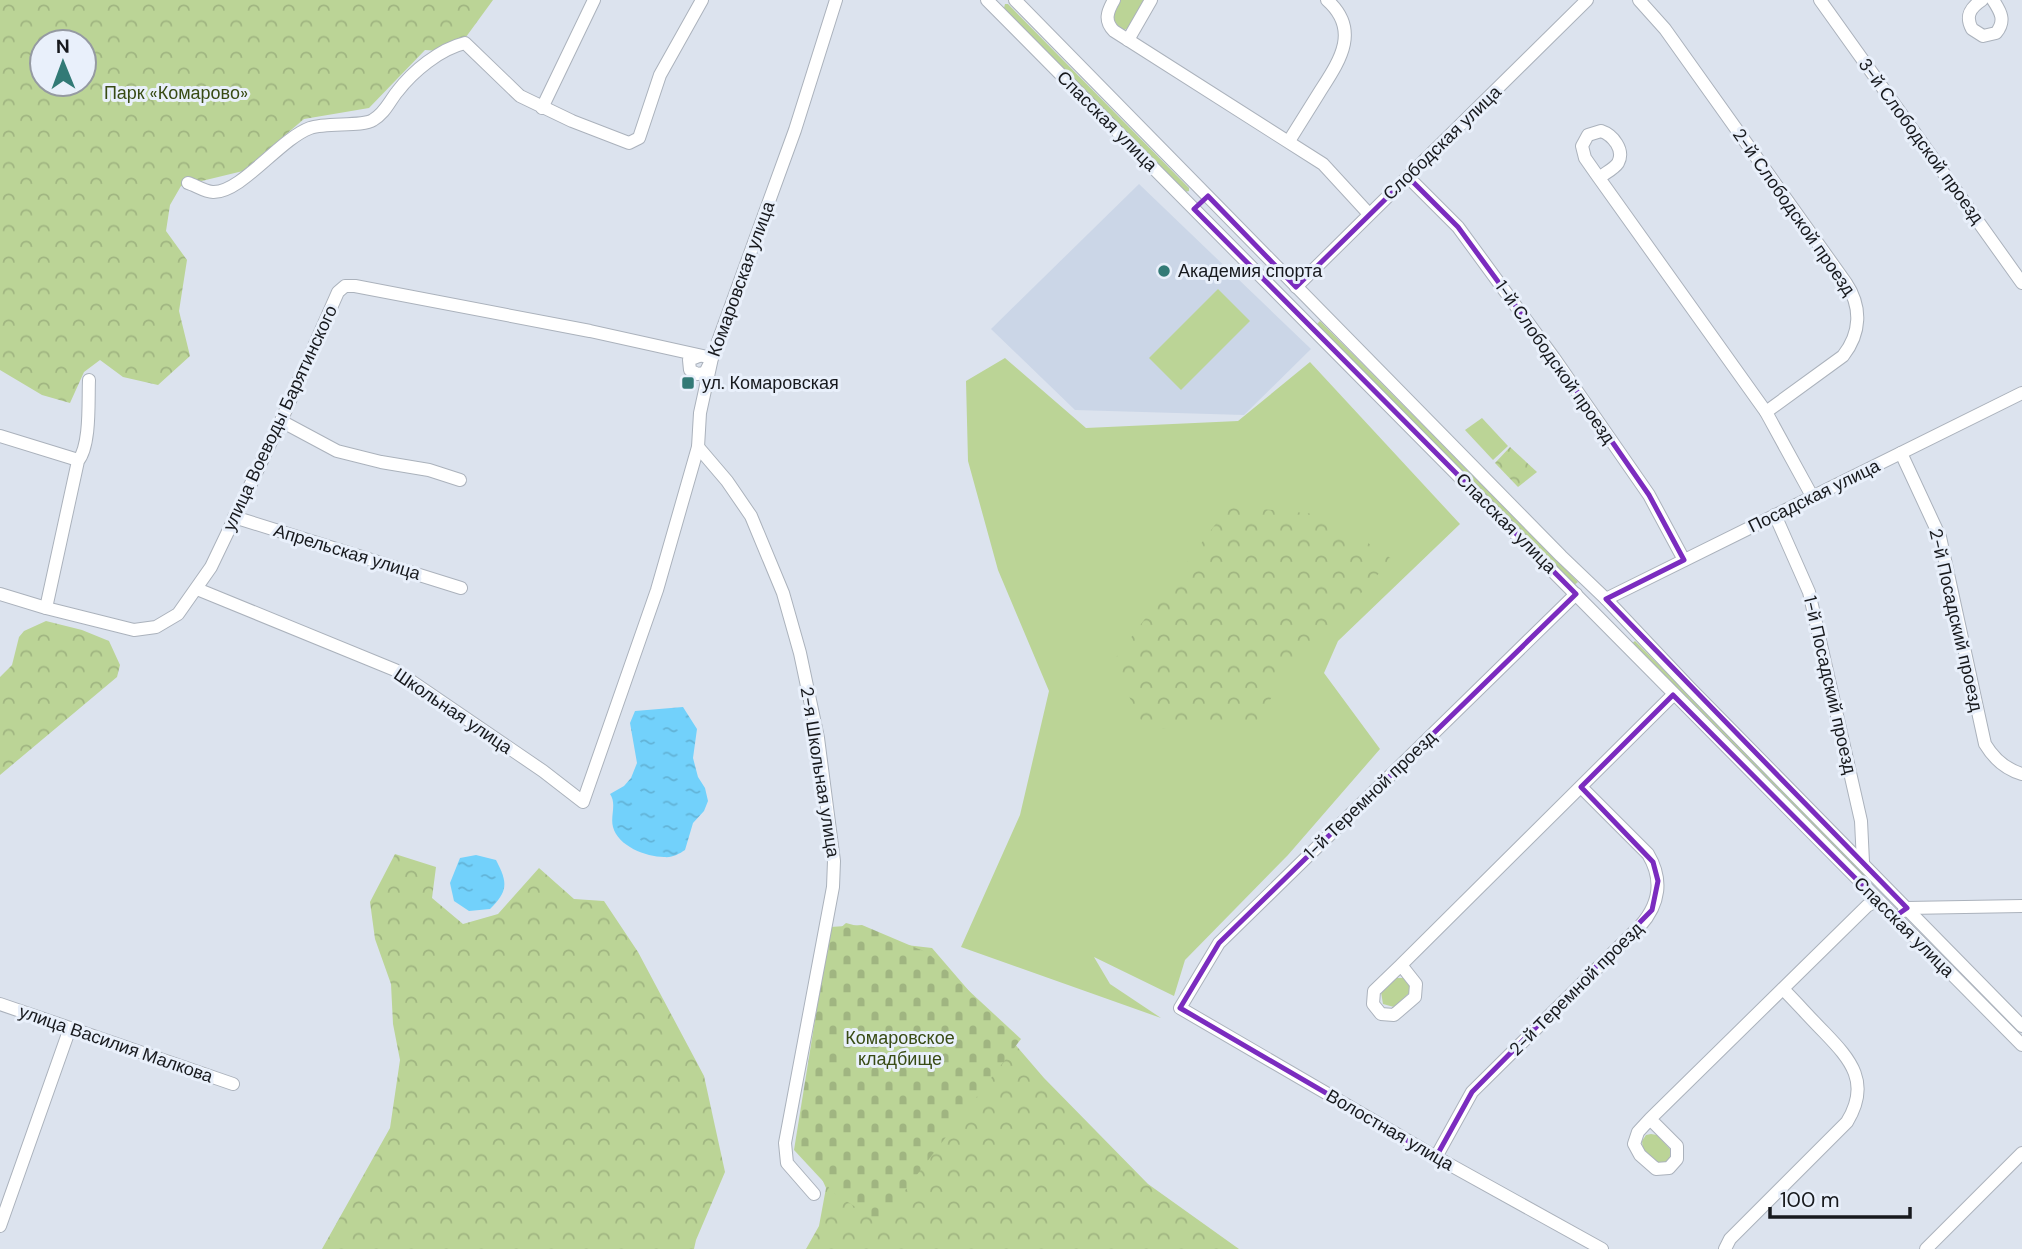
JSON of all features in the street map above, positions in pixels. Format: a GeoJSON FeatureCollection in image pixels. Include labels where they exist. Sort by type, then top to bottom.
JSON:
{"type":"FeatureCollection","features":[{"type":"Feature","properties":{"kind":"street"},"geometry":{"type":"LineString","coordinates":[[542,108],[594,0]]}},
{"type":"Feature","properties":{"kind":"street"},"geometry":{"type":"LineString","coordinates":[[188,183],[213,192],[236,185],[274,151],[310,128],[348,122],[370,122],[382,114],[398,90],[448,47],[465,43],[520,96],[609,137],[629,143],[639,138],[660,75],[702,0]]}},
{"type":"Feature","properties":{"kind":"street","name":"Комаровская улица"},"geometry":{"type":"LineString","coordinates":[[583,802],[657,590],[698,447],[707,359],[795,130],[836,0]]}},
{"type":"Feature","properties":{"kind":"street","name":"Спасская улица"},"geometry":{"type":"LineString","coordinates":[[1016,0],[2022,1026]]}},
{"type":"Feature","properties":{"kind":"street"},"geometry":{"type":"LineString","coordinates":[[1114,0],[1107,14],[1107,20],[1114,31],[1323,164],[1369,214]]}},
{"type":"Feature","properties":{"kind":"street"},"geometry":{"type":"LineString","coordinates":[[1128,40],[1149,8],[1151,0]]}},
{"type":"Feature","properties":{"kind":"street"},"geometry":{"type":"LineString","coordinates":[[1289,141],[1337,65],[1344,47],[1341,18],[1327,0]]}},
{"type":"Feature","properties":{"kind":"street","name":"2-й Слободской проезд"},"geometry":{"type":"LineString","coordinates":[[1639,0],[1665,29],[1846,283],[1855,300],[1857,330],[1843,356],[1766,412]]}},
{"type":"Feature","properties":{"kind":"street","name":"3-й Слободской проезд"},"geometry":{"type":"LineString","coordinates":[[1820,0],[2022,283]]}},
{"type":"Feature","properties":{"kind":"street"},"geometry":{"type":"LineString","coordinates":[[1982,0],[1970,10],[1968,16],[1972,29],[1983,36],[1996,33],[2002,22],[2002,15],[1993,0]]}},
{"type":"Feature","properties":{"kind":"street","name":"Спасская улица"},"geometry":{"type":"LineString","coordinates":[[989,1],[2022,1045]]}},
{"type":"Feature","properties":{"kind":"street","name":"Слободская улица"},"geometry":{"type":"LineString","coordinates":[[1296,286],[1408,177],[1578,3]]}},
{"type":"Feature","properties":{"kind":"street","name":"1-й Слободской проезд"},"geometry":{"type":"LineString","coordinates":[[1408,177],[1458,228],[1555,358],[1649,495],[1684,560]]}},
{"type":"Feature","properties":{"kind":"street"},"geometry":{"type":"LineString","coordinates":[[1599,178],[1766,412],[1812,496]]}},
{"type":"Feature","properties":{"kind":"street"},"geometry":{"type":"LineString","coordinates":[[1194,209],[1208,197]]}},
{"type":"Feature","properties":{"kind":"street","name":"улица Воеводы Барятинского"},"geometry":{"type":"LineString","coordinates":[[46,608],[134,630],[156,627],[178,614],[211,567],[281,421],[338,292],[345,286],[503,313],[707,359]]}},
{"type":"Feature","properties":{"kind":"street"},"geometry":{"type":"LineString","coordinates":[[0,594],[46,608],[78,460],[83,455],[89,380]]}},
{"type":"Feature","properties":{"kind":"street","name":"Посадская улица"},"geometry":{"type":"LineString","coordinates":[[1606,599],[2022,393]]}},
{"type":"Feature","properties":{"kind":"street"},"geometry":{"type":"LineString","coordinates":[[281,421],[337,450],[381,462],[429,470],[460,480]]}},
{"type":"Feature","properties":{"kind":"street"},"geometry":{"type":"LineString","coordinates":[[0,436],[78,460]]}},
{"type":"Feature","properties":{"kind":"street","name":"2-я Школьная улица"},"geometry":{"type":"LineString","coordinates":[[698,447],[727,481],[751,516],[783,593],[800,653],[818,738],[834,861],[833,887],[804,1028],[785,1143],[787,1163],[814,1194]]}},
{"type":"Feature","properties":{"kind":"street","name":"2-й Посадский проезд"},"geometry":{"type":"LineString","coordinates":[[1901,453],[1940,537],[1985,744],[1997,761],[2022,774]]}},
{"type":"Feature","properties":{"kind":"street","name":"1-й Посадский проезд"},"geometry":{"type":"LineString","coordinates":[[1775,514],[1809,592],[1861,821],[1863,862]]}},
{"type":"Feature","properties":{"kind":"street","name":"Апрельская улица"},"geometry":{"type":"LineString","coordinates":[[234,517],[461,588]]}},
{"type":"Feature","properties":{"kind":"street","name":"Школьная улица"},"geometry":{"type":"LineString","coordinates":[[197,589],[395,670],[543,771],[583,802]]}},
{"type":"Feature","properties":{"kind":"street","name":"1-й Теремной проезд"},"geometry":{"type":"LineString","coordinates":[[1180,1008],[1219,943],[1576,594]]}},
{"type":"Feature","properties":{"kind":"street"},"geometry":{"type":"LineString","coordinates":[[1401,965],[1673,695]]}},
{"type":"Feature","properties":{"kind":"street","name":"2-й Теремной проезд"},"geometry":{"type":"LineString","coordinates":[[1436,1157],[1472,1092],[1640,926],[1656,901],[1656,872],[1648,854],[1581,788]]}},
{"type":"Feature","properties":{"kind":"street"},"geometry":{"type":"LineString","coordinates":[[1650,1119],[1867,906],[1877,900]]}},
{"type":"Feature","properties":{"kind":"street"},"geometry":{"type":"LineString","coordinates":[[1894,917],[1907,908],[2022,906]]}},
{"type":"Feature","properties":{"kind":"street"},"geometry":{"type":"LineString","coordinates":[[1725,1249],[1730,1239],[1847,1122],[1856,1105],[1857,1078],[1850,1060],[1783,989]]}},
{"type":"Feature","properties":{"kind":"street","name":"улица Василия Малкова"},"geometry":{"type":"LineString","coordinates":[[0,1004],[233,1084]]}},
{"type":"Feature","properties":{"kind":"street","name":"Волостная улица"},"geometry":{"type":"LineString","coordinates":[[1180,1008],[1436,1157],[1602,1249]]}},
{"type":"Feature","properties":{"kind":"street"},"geometry":{"type":"LineString","coordinates":[[0,1226],[70,1028]]}},
{"type":"Feature","properties":{"kind":"street"},"geometry":{"type":"LineString","coordinates":[[1926,1249],[2022,1153]]}},
{"type":"Feature","properties":{"kind":"highlighted area"},"geometry":{"type":"Polygon","coordinates":[[[1408,177],[1458,227],[1554,358],[1649,495],[1684,560],[1606,599],[1907,908],[1894,917],[1673,695],[1581,787],[1653,862],[1658,881],[1652,910],[1472,1092],[1436,1157],[1180,1008],[1219,943],[1576,594],[1194,209],[1208,196],[1296,287],[1408,177]]]}},
{"type":"Feature","properties":{"kind":"shaded area"},"geometry":{"type":"Polygon","coordinates":[[[1139,184],[1311,349],[1244,415],[1075,410],[991,329],[1139,184]]]}},
{"type":"Feature","properties":{"kind":"green space","name":"Парк «Комарово»"},"geometry":{"type":"Polygon","coordinates":[[[0,0],[493,0],[455,52],[425,50],[369,108],[304,119],[243,171],[181,186],[170,205],[166,231],[187,260],[179,311],[190,356],[158,385],[123,377],[100,360],[84,372],[70,403],[42,395],[0,370],[0,0]]]}},
{"type":"Feature","properties":{"kind":"green space"},"geometry":{"type":"Polygon","coordinates":[[[1121,0],[1145,0],[1132,24],[1118,31],[1112,18],[1121,0]]]}},
{"type":"Feature","properties":{"kind":"green space"},"geometry":{"type":"Polygon","coordinates":[[[1005,4],[1008,4],[1189,191],[1185,192],[1004,8],[1005,4]]]}},
{"type":"Feature","properties":{"kind":"green space"},"geometry":{"type":"Polygon","coordinates":[[[1218,289],[1250,321],[1181,390],[1149,358],[1218,289]]]}},
{"type":"Feature","properties":{"kind":"green space"},"geometry":{"type":"Polygon","coordinates":[[[1320,321],[1578,582],[1573,586],[1316,325],[1320,321]]]}},
{"type":"Feature","properties":{"kind":"green space"},"geometry":{"type":"Polygon","coordinates":[[[1005,358],[1086,428],[1238,421],[1310,362],[1460,524],[1338,641],[1324,673],[1380,749],[1288,855],[1185,960],[1174,996],[1094,957],[1110,984],[1161,1018],[961,947],[1020,815],[1049,691],[998,570],[968,461],[966,381],[1005,358]]]}},
{"type":"Feature","properties":{"kind":"green space"},"geometry":{"type":"Polygon","coordinates":[[[1482,418],[1508,446],[1493,460],[1465,430],[1482,418]]]}},
{"type":"Feature","properties":{"kind":"green space"},"geometry":{"type":"Polygon","coordinates":[[[1510,447],[1537,472],[1518,487],[1495,463],[1510,447]]]}},
{"type":"Feature","properties":{"kind":"green space"},"geometry":{"type":"Polygon","coordinates":[[[1229,506],[1326,515],[1392,559],[1284,678],[1257,720],[1146,730],[1112,663],[1229,506]]]}},
{"type":"Feature","properties":{"kind":"green space"},"geometry":{"type":"Polygon","coordinates":[[[46,621],[82,630],[109,641],[120,665],[117,677],[0,775],[0,677],[12,665],[19,637],[24,631],[46,621]]]}},
{"type":"Feature","properties":{"kind":"green space"},"geometry":{"type":"Polygon","coordinates":[[[1635,641],[1874,880],[1870,884],[1630,645],[1635,641]]]}},
{"type":"Feature","properties":{"kind":"green space"},"geometry":{"type":"Polygon","coordinates":[[[395,854],[436,867],[432,898],[463,924],[498,914],[539,868],[574,899],[604,901],[638,952],[704,1076],[725,1172],[694,1249],[322,1249],[390,1128],[400,1060],[393,1024],[391,984],[375,939],[370,902],[395,854]]]}},
{"type":"Feature","properties":{"kind":"green space"},"geometry":{"type":"Polygon","coordinates":[[[846,923],[872,930],[906,945],[932,948],[1044,1078],[1148,1184],[1239,1249],[806,1249],[819,1226],[826,1188],[810,1152],[837,931],[846,923]]]}},
{"type":"Feature","properties":{"kind":"green space","name":"Комаровское кладбище"},"geometry":{"type":"Polygon","coordinates":[[[862,925],[928,953],[1021,1039],[880,1223],[834,1193],[794,1150],[830,927],[862,925]]]}},
{"type":"Feature","properties":{"kind":"green space"},"geometry":{"type":"Polygon","coordinates":[[[1395,978],[1405,978],[1411,987],[1409,993],[1394,1007],[1383,1004],[1381,992],[1395,978]]]}},
{"type":"Feature","properties":{"kind":"green space"},"geometry":{"type":"Polygon","coordinates":[[[1646,1135],[1657,1135],[1671,1150],[1669,1161],[1657,1164],[1643,1150],[1642,1141],[1646,1135]]]}},
{"type":"Feature","properties":{"kind":"water"},"geometry":{"type":"Polygon","coordinates":[[[683,707],[697,729],[693,758],[708,801],[704,811],[693,823],[685,850],[670,857],[649,855],[627,845],[616,834],[612,823],[613,802],[610,794],[624,786],[631,778],[637,763],[630,723],[635,711],[683,707]]]}},
{"type":"Feature","properties":{"kind":"water"},"geometry":{"type":"Polygon","coordinates":[[[476,855],[496,860],[503,875],[504,886],[500,897],[490,909],[469,911],[454,901],[450,883],[460,858],[476,855]]]}},
{"type":"Feature","properties":{"kind":"place","name":"Академия спорта"},"geometry":{"type":"Point","coordinates":[1164,271]}},
{"type":"Feature","properties":{"kind":"place","name":"ул. Комаровская"},"geometry":{"type":"Point","coordinates":[688,383]}}]}
